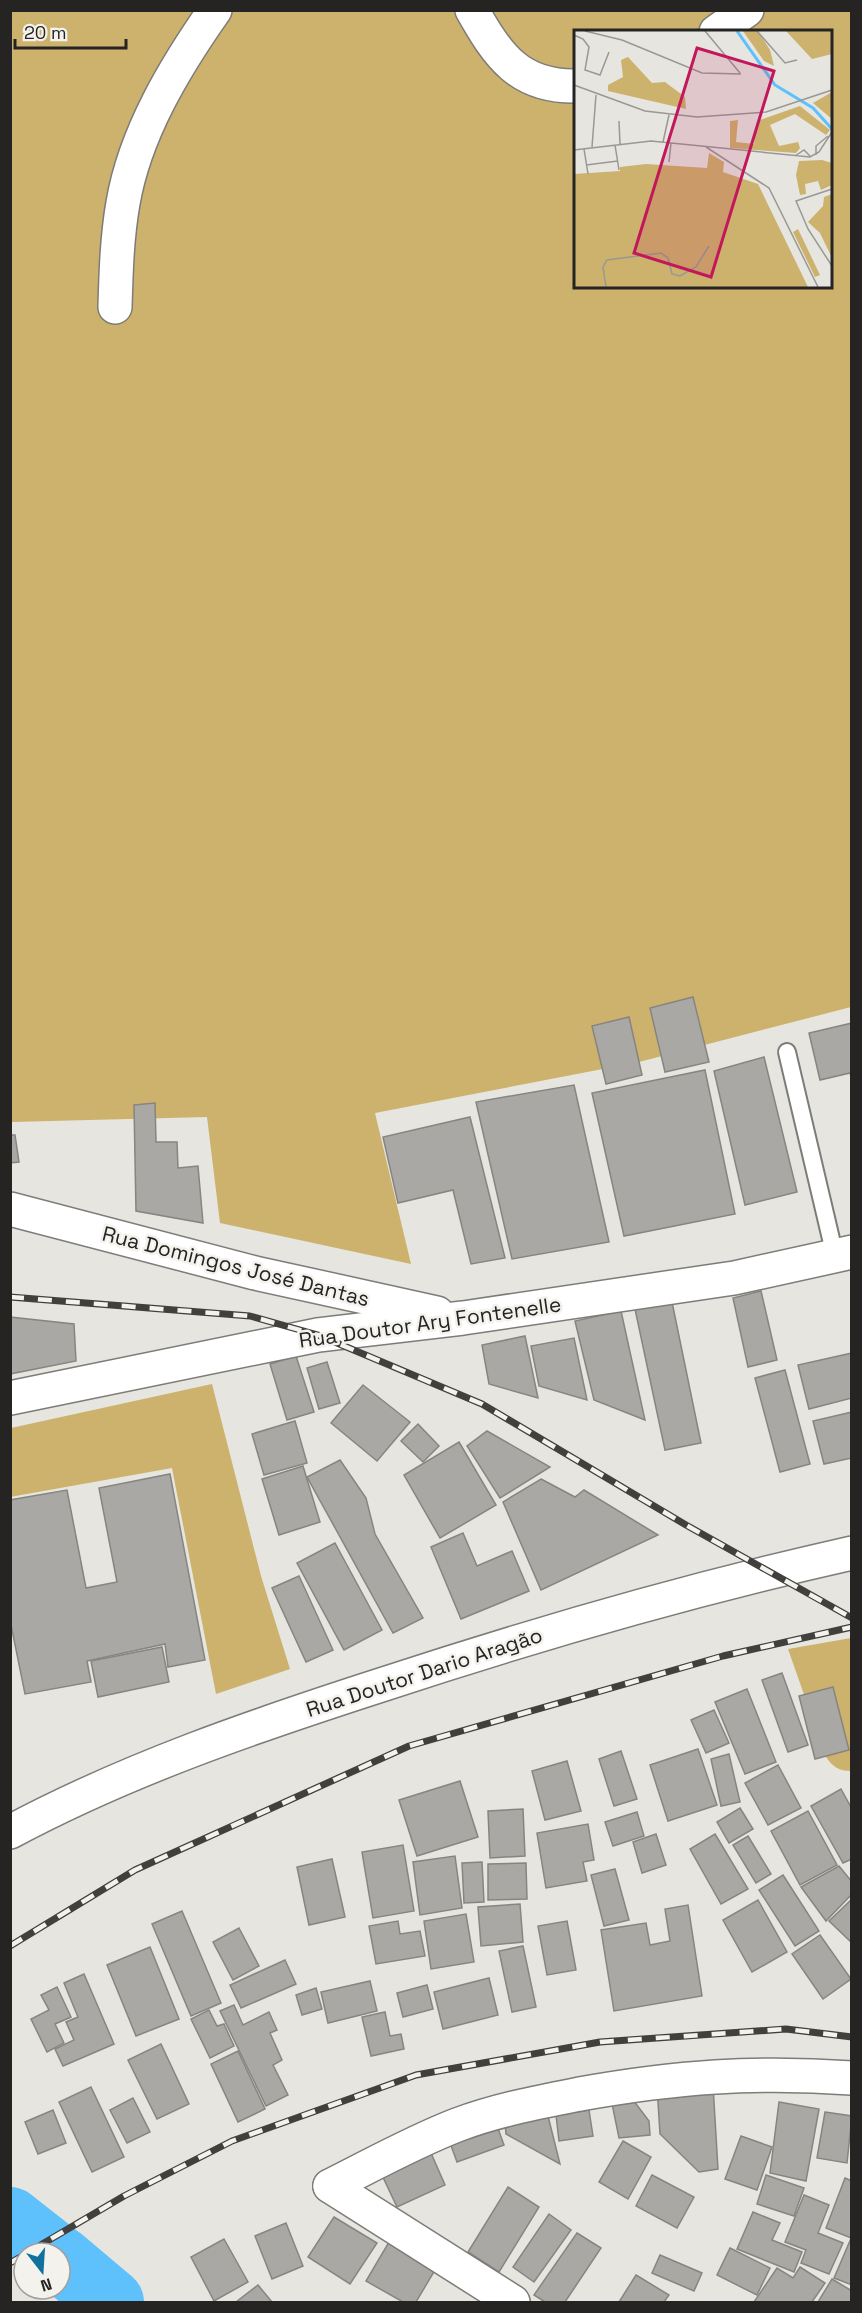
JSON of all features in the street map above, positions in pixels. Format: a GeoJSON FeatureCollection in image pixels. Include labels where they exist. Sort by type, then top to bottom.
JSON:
{"type":"FeatureCollection","features":[{"type":"Feature","properties":{"kind":"street"},"geometry":{"type":"LineString","coordinates":[[115,307],[123,202],[136,155],[184,56],[215,10]]}},
{"type":"Feature","properties":{"kind":"street"},"geometry":{"type":"LineString","coordinates":[[472,10],[503,60],[533,80],[558,86],[574,86]]}},
{"type":"Feature","properties":{"kind":"street"},"geometry":{"type":"LineString","coordinates":[[719,30],[747,10]]}},
{"type":"Feature","properties":{"kind":"street","name":"Rua Domingos José Dantas"},"geometry":{"type":"LineString","coordinates":[[10,1209],[255,1273],[463,1318]]}},
{"type":"Feature","properties":{"kind":"street","name":"Rua Doutor Ary Fontenelle"},"geometry":{"type":"LineString","coordinates":[[10,1398],[318,1335],[463,1318],[734,1278],[843,1254]]}},
{"type":"Feature","properties":{"kind":"street","name":"Rua Doutor Dario Aragão"},"geometry":{"type":"LineString","coordinates":[[10,1832],[123,1777],[326,1703],[476,1654],[647,1603],[733,1580],[852,1553]]}},
{"type":"Feature","properties":{"kind":"street"},"geometry":{"type":"LineString","coordinates":[[513,2302],[330,2186],[456,2125],[537,2102],[665,2080],[731,2074],[793,2074],[852,2078]]}},
{"type":"Feature","properties":{"kind":"lane"},"geometry":{"type":"LineString","coordinates":[[787,1052],[843,1254]]}},
{"type":"Feature","properties":{"kind":"shaded area"},"geometry":{"type":"Polygon","coordinates":[[[10,11],[851,11],[851,1007],[639,1062],[375,1113],[411,1264],[220,1223],[207,1117],[11,1122],[10,11]]]}},
{"type":"Feature","properties":{"kind":"shaded area"},"geometry":{"type":"Polygon","coordinates":[[[212,1384],[261,1576],[290,1669],[216,1694],[172,1468],[10,1497],[11,1428],[212,1384]]]}},
{"type":"Feature","properties":{"kind":"shaded area"},"geometry":{"type":"Polygon","coordinates":[[[851,1638],[851,1771],[837,1768],[826,1757],[788,1649],[851,1638]]]}},
{"type":"Feature","properties":{"kind":"building"},"geometry":{"type":"Polygon","coordinates":[[[693,997],[709,1062],[665,1072],[650,1008],[693,997]]]}},
{"type":"Feature","properties":{"kind":"building"},"geometry":{"type":"Polygon","coordinates":[[[629,1017],[642,1075],[606,1084],[592,1026],[629,1017]]]}},
{"type":"Feature","properties":{"kind":"building"},"geometry":{"type":"Polygon","coordinates":[[[852,1023],[852,1080],[850,1073],[820,1080],[809,1033],[852,1023]]]}},
{"type":"Feature","properties":{"kind":"building"},"geometry":{"type":"Polygon","coordinates":[[[764,1057],[797,1192],[745,1205],[714,1071],[764,1057]]]}},
{"type":"Feature","properties":{"kind":"building"},"geometry":{"type":"Polygon","coordinates":[[[705,1070],[735,1214],[624,1236],[592,1093],[705,1070]]]}},
{"type":"Feature","properties":{"kind":"building"},"geometry":{"type":"Polygon","coordinates":[[[574,1085],[609,1242],[512,1259],[476,1102],[574,1085]]]}},
{"type":"Feature","properties":{"kind":"building"},"geometry":{"type":"Polygon","coordinates":[[[155,1103],[156,1142],[177,1142],[178,1168],[198,1166],[203,1223],[136,1211],[134,1105],[155,1103]]]}},
{"type":"Feature","properties":{"kind":"building"},"geometry":{"type":"Polygon","coordinates":[[[470,1117],[505,1258],[471,1264],[453,1190],[398,1203],[383,1137],[470,1117]]]}},
{"type":"Feature","properties":{"kind":"building"},"geometry":{"type":"Polygon","coordinates":[[[10,1135],[15,1135],[19,1162],[10,1163],[10,1135]]]}},
{"type":"Feature","properties":{"kind":"building"},"geometry":{"type":"Polygon","coordinates":[[[761,1291],[777,1360],[748,1367],[733,1298],[761,1291]]]}},
{"type":"Feature","properties":{"kind":"building"},"geometry":{"type":"Polygon","coordinates":[[[672,1302],[701,1443],[665,1450],[635,1309],[672,1302]]]}},
{"type":"Feature","properties":{"kind":"building"},"geometry":{"type":"Polygon","coordinates":[[[621,1311],[645,1420],[594,1400],[575,1321],[621,1311]]]}},
{"type":"Feature","properties":{"kind":"building"},"geometry":{"type":"Polygon","coordinates":[[[10,1317],[74,1324],[76,1361],[10,1374],[10,1317]]]}},
{"type":"Feature","properties":{"kind":"building"},"geometry":{"type":"Polygon","coordinates":[[[525,1336],[538,1398],[489,1384],[482,1345],[525,1336]]]}},
{"type":"Feature","properties":{"kind":"building"},"geometry":{"type":"Polygon","coordinates":[[[574,1338],[587,1400],[539,1386],[531,1346],[574,1338]]]}},
{"type":"Feature","properties":{"kind":"building"},"geometry":{"type":"Polygon","coordinates":[[[852,1353],[852,1398],[809,1409],[798,1365],[852,1353]]]}},
{"type":"Feature","properties":{"kind":"building"},"geometry":{"type":"Polygon","coordinates":[[[296,1356],[314,1412],[287,1420],[270,1364],[296,1356]]]}},
{"type":"Feature","properties":{"kind":"building"},"geometry":{"type":"Polygon","coordinates":[[[327,1362],[340,1403],[319,1409],[307,1368],[327,1362]]]}},
{"type":"Feature","properties":{"kind":"building"},"geometry":{"type":"Polygon","coordinates":[[[785,1370],[810,1464],[780,1472],[755,1378],[785,1370]]]}},
{"type":"Feature","properties":{"kind":"building"},"geometry":{"type":"Polygon","coordinates":[[[363,1385],[410,1422],[377,1461],[331,1423],[363,1385]]]}},
{"type":"Feature","properties":{"kind":"building"},"geometry":{"type":"Polygon","coordinates":[[[852,1412],[852,1458],[824,1464],[813,1421],[852,1412]]]}},
{"type":"Feature","properties":{"kind":"building"},"geometry":{"type":"Polygon","coordinates":[[[295,1421],[307,1463],[264,1475],[252,1434],[295,1421]]]}},
{"type":"Feature","properties":{"kind":"building"},"geometry":{"type":"Polygon","coordinates":[[[418,1424],[439,1446],[423,1462],[401,1441],[418,1424]]]}},
{"type":"Feature","properties":{"kind":"building"},"geometry":{"type":"Polygon","coordinates":[[[487,1431],[550,1467],[500,1498],[467,1446],[487,1431]]]}},
{"type":"Feature","properties":{"kind":"building"},"geometry":{"type":"Polygon","coordinates":[[[459,1442],[496,1505],[440,1538],[404,1475],[459,1442]]]}},
{"type":"Feature","properties":{"kind":"building"},"geometry":{"type":"Polygon","coordinates":[[[340,1460],[366,1498],[375,1534],[423,1618],[393,1633],[307,1477],[340,1460]]]}},
{"type":"Feature","properties":{"kind":"building"},"geometry":{"type":"Polygon","coordinates":[[[303,1466],[320,1522],[279,1535],[262,1479],[303,1466]]]}},
{"type":"Feature","properties":{"kind":"building"},"geometry":{"type":"Polygon","coordinates":[[[170,1474],[205,1660],[168,1667],[165,1644],[87,1661],[91,1682],[25,1694],[10,1620],[10,1500],[67,1490],[86,1588],[117,1582],[99,1488],[170,1474]]]}},
{"type":"Feature","properties":{"kind":"building"},"geometry":{"type":"Polygon","coordinates":[[[541,1479],[575,1497],[584,1490],[658,1535],[541,1590],[503,1502],[541,1479]]]}},
{"type":"Feature","properties":{"kind":"building"},"geometry":{"type":"Polygon","coordinates":[[[463,1533],[477,1566],[512,1551],[529,1591],[461,1619],[431,1547],[463,1533]]]}},
{"type":"Feature","properties":{"kind":"building"},"geometry":{"type":"Polygon","coordinates":[[[335,1543],[382,1630],[344,1650],[297,1563],[335,1543]]]}},
{"type":"Feature","properties":{"kind":"building"},"geometry":{"type":"Polygon","coordinates":[[[299,1576],[333,1650],[306,1662],[272,1588],[299,1576]]]}},
{"type":"Feature","properties":{"kind":"building"},"geometry":{"type":"Polygon","coordinates":[[[162,1647],[169,1682],[98,1697],[91,1661],[162,1647]]]}},
{"type":"Feature","properties":{"kind":"building"},"geometry":{"type":"Polygon","coordinates":[[[782,1673],[808,1745],[788,1752],[762,1680],[782,1673]]]}},
{"type":"Feature","properties":{"kind":"building"},"geometry":{"type":"Polygon","coordinates":[[[833,1687],[849,1750],[815,1759],[799,1696],[833,1687]]]}},
{"type":"Feature","properties":{"kind":"building"},"geometry":{"type":"Polygon","coordinates":[[[747,1689],[776,1762],[745,1774],[715,1702],[747,1689]]]}},
{"type":"Feature","properties":{"kind":"building"},"geometry":{"type":"Polygon","coordinates":[[[714,1710],[729,1743],[706,1753],[691,1720],[714,1710]]]}},
{"type":"Feature","properties":{"kind":"building"},"geometry":{"type":"Polygon","coordinates":[[[698,1749],[717,1805],[668,1821],[650,1765],[698,1749]]]}},
{"type":"Feature","properties":{"kind":"building"},"geometry":{"type":"Polygon","coordinates":[[[621,1751],[637,1799],[614,1806],[599,1759],[621,1751]]]}},
{"type":"Feature","properties":{"kind":"building"},"geometry":{"type":"Polygon","coordinates":[[[729,1754],[740,1802],[721,1806],[711,1759],[729,1754]]]}},
{"type":"Feature","properties":{"kind":"building"},"geometry":{"type":"Polygon","coordinates":[[[567,1761],[581,1811],[545,1820],[532,1771],[567,1761]]]}},
{"type":"Feature","properties":{"kind":"building"},"geometry":{"type":"Polygon","coordinates":[[[778,1765],[801,1808],[768,1825],[745,1783],[778,1765]]]}},
{"type":"Feature","properties":{"kind":"building"},"geometry":{"type":"Polygon","coordinates":[[[460,1781],[478,1837],[417,1856],[399,1800],[460,1781]]]}},
{"type":"Feature","properties":{"kind":"building"},"geometry":{"type":"Polygon","coordinates":[[[841,1789],[852,1809],[852,1859],[843,1863],[811,1806],[841,1789]]]}},
{"type":"Feature","properties":{"kind":"building"},"geometry":{"type":"Polygon","coordinates":[[[740,1808],[753,1829],[729,1843],[717,1822],[740,1808]]]}},
{"type":"Feature","properties":{"kind":"building"},"geometry":{"type":"Polygon","coordinates":[[[523,1809],[525,1856],[490,1858],[488,1811],[523,1809]]]}},
{"type":"Feature","properties":{"kind":"building"},"geometry":{"type":"Polygon","coordinates":[[[808,1811],[837,1865],[800,1885],[771,1831],[808,1811]]]}},
{"type":"Feature","properties":{"kind":"building"},"geometry":{"type":"Polygon","coordinates":[[[637,1812],[644,1836],[613,1846],[605,1822],[637,1812]]]}},
{"type":"Feature","properties":{"kind":"building"},"geometry":{"type":"Polygon","coordinates":[[[588,1824],[594,1860],[583,1862],[587,1881],[546,1888],[537,1833],[588,1824]]]}},
{"type":"Feature","properties":{"kind":"building"},"geometry":{"type":"Polygon","coordinates":[[[656,1834],[666,1865],[642,1873],[633,1842],[656,1834]]]}},
{"type":"Feature","properties":{"kind":"building"},"geometry":{"type":"Polygon","coordinates":[[[715,1834],[748,1889],[721,1904],[690,1849],[715,1834]]]}},
{"type":"Feature","properties":{"kind":"building"},"geometry":{"type":"Polygon","coordinates":[[[748,1836],[771,1874],[756,1883],[733,1845],[748,1836]]]}},
{"type":"Feature","properties":{"kind":"building"},"geometry":{"type":"Polygon","coordinates":[[[403,1845],[414,1911],[373,1918],[362,1852],[403,1845]]]}},
{"type":"Feature","properties":{"kind":"building"},"geometry":{"type":"Polygon","coordinates":[[[455,1856],[462,1908],[420,1915],[413,1862],[455,1856]]]}},
{"type":"Feature","properties":{"kind":"building"},"geometry":{"type":"Polygon","coordinates":[[[332,1859],[345,1917],[309,1925],[297,1867],[332,1859]]]}},
{"type":"Feature","properties":{"kind":"building"},"geometry":{"type":"Polygon","coordinates":[[[482,1862],[484,1902],[464,1903],[462,1863],[482,1862]]]}},
{"type":"Feature","properties":{"kind":"building"},"geometry":{"type":"Polygon","coordinates":[[[526,1863],[527,1899],[488,1900],[488,1864],[526,1863]]]}},
{"type":"Feature","properties":{"kind":"building"},"geometry":{"type":"Polygon","coordinates":[[[839,1866],[852,1882],[852,1894],[826,1921],[801,1887],[839,1866]]]}},
{"type":"Feature","properties":{"kind":"building"},"geometry":{"type":"Polygon","coordinates":[[[615,1869],[629,1920],[604,1926],[591,1875],[615,1869]]]}},
{"type":"Feature","properties":{"kind":"building"},"geometry":{"type":"Polygon","coordinates":[[[783,1875],[819,1931],[795,1946],[759,1890],[783,1875]]]}},
{"type":"Feature","properties":{"kind":"building"},"geometry":{"type":"Polygon","coordinates":[[[852,1899],[852,1943],[829,1921],[852,1899]]]}},
{"type":"Feature","properties":{"kind":"building"},"geometry":{"type":"Polygon","coordinates":[[[758,1900],[787,1952],[752,1972],[723,1920],[758,1900]]]}},
{"type":"Feature","properties":{"kind":"building"},"geometry":{"type":"Polygon","coordinates":[[[520,1904],[523,1942],[481,1946],[478,1907],[520,1904]]]}},
{"type":"Feature","properties":{"kind":"building"},"geometry":{"type":"Polygon","coordinates":[[[688,1905],[702,1996],[614,2011],[601,1930],[646,1923],[650,1945],[670,1941],[665,1909],[688,1905]]]}},
{"type":"Feature","properties":{"kind":"building"},"geometry":{"type":"Polygon","coordinates":[[[182,1911],[221,2003],[191,2016],[152,1924],[182,1911]]]}},
{"type":"Feature","properties":{"kind":"building"},"geometry":{"type":"Polygon","coordinates":[[[466,1914],[474,1962],[431,1969],[424,1921],[466,1914]]]}},
{"type":"Feature","properties":{"kind":"building"},"geometry":{"type":"Polygon","coordinates":[[[398,1921],[400,1934],[420,1931],[425,1956],[376,1964],[369,1926],[398,1921]]]}},
{"type":"Feature","properties":{"kind":"building"},"geometry":{"type":"Polygon","coordinates":[[[567,1921],[576,1970],[547,1975],[538,1926],[567,1921]]]}},
{"type":"Feature","properties":{"kind":"building"},"geometry":{"type":"Polygon","coordinates":[[[239,1928],[259,1966],[233,1980],[213,1942],[239,1928]]]}},
{"type":"Feature","properties":{"kind":"building"},"geometry":{"type":"Polygon","coordinates":[[[820,1935],[851,1979],[823,1999],[792,1954],[820,1935]]]}},
{"type":"Feature","properties":{"kind":"building"},"geometry":{"type":"Polygon","coordinates":[[[523,1946],[536,2007],[512,2012],[499,1951],[523,1946]]]}},
{"type":"Feature","properties":{"kind":"building"},"geometry":{"type":"Polygon","coordinates":[[[150,1947],[179,2019],[136,2036],[107,1965],[150,1947]]]}},
{"type":"Feature","properties":{"kind":"building"},"geometry":{"type":"Polygon","coordinates":[[[285,1960],[296,1984],[241,2008],[230,1985],[285,1960]]]}},
{"type":"Feature","properties":{"kind":"building"},"geometry":{"type":"Polygon","coordinates":[[[84,1974],[114,2044],[63,2066],[55,2049],[74,2040],[66,2022],[78,2017],[64,1983],[84,1974]]]}},
{"type":"Feature","properties":{"kind":"building"},"geometry":{"type":"Polygon","coordinates":[[[489,1978],[498,2015],[443,2029],[434,1992],[489,1978]]]}},
{"type":"Feature","properties":{"kind":"building"},"geometry":{"type":"Polygon","coordinates":[[[370,1981],[377,2011],[328,2023],[321,1992],[370,1981]]]}},
{"type":"Feature","properties":{"kind":"building"},"geometry":{"type":"Polygon","coordinates":[[[427,1985],[433,2009],[403,2017],[397,1993],[427,1985]]]}},
{"type":"Feature","properties":{"kind":"building"},"geometry":{"type":"Polygon","coordinates":[[[57,1987],[71,2017],[55,2024],[64,2043],[47,2052],[31,2019],[49,2010],[41,1995],[57,1987]]]}},
{"type":"Feature","properties":{"kind":"building"},"geometry":{"type":"Polygon","coordinates":[[[316,1988],[322,2009],[302,2015],[296,1995],[316,1988]]]}},
{"type":"Feature","properties":{"kind":"building"},"geometry":{"type":"Polygon","coordinates":[[[234,2005],[243,2025],[269,2012],[277,2030],[270,2033],[282,2060],[273,2065],[288,2095],[266,2106],[220,2011],[234,2005]]]}},
{"type":"Feature","properties":{"kind":"building"},"geometry":{"type":"Polygon","coordinates":[[[209,2010],[217,2026],[224,2024],[234,2046],[210,2058],[191,2019],[209,2010]]]}},
{"type":"Feature","properties":{"kind":"building"},"geometry":{"type":"Polygon","coordinates":[[[385,2012],[390,2036],[401,2034],[404,2049],[371,2056],[362,2017],[385,2012]]]}},
{"type":"Feature","properties":{"kind":"building"},"geometry":{"type":"Polygon","coordinates":[[[161,2044],[189,2104],[157,2119],[128,2060],[161,2044]]]}},
{"type":"Feature","properties":{"kind":"building"},"geometry":{"type":"Polygon","coordinates":[[[238,2051],[265,2109],[238,2122],[211,2064],[238,2051]]]}},
{"type":"Feature","properties":{"kind":"building"},"geometry":{"type":"Polygon","coordinates":[[[713,2085],[718,2169],[699,2172],[660,2134],[657,2086],[713,2085]]]}},
{"type":"Feature","properties":{"kind":"building"},"geometry":{"type":"Polygon","coordinates":[[[91,2087],[124,2157],[92,2172],[59,2102],[91,2087]]]}},
{"type":"Feature","properties":{"kind":"building"},"geometry":{"type":"Polygon","coordinates":[[[627,2092],[649,2121],[650,2135],[619,2138],[610,2094],[627,2092]]]}},
{"type":"Feature","properties":{"kind":"building"},"geometry":{"type":"Polygon","coordinates":[[[133,2098],[150,2132],[127,2143],[110,2110],[133,2098]]]}},
{"type":"Feature","properties":{"kind":"building"},"geometry":{"type":"Polygon","coordinates":[[[779,2102],[819,2109],[806,2181],[770,2173],[779,2102]]]}},
{"type":"Feature","properties":{"kind":"building"},"geometry":{"type":"Polygon","coordinates":[[[53,2110],[66,2143],[38,2154],[25,2122],[53,2110]]]}},
{"type":"Feature","properties":{"kind":"building"},"geometry":{"type":"Polygon","coordinates":[[[589,2110],[593,2136],[559,2141],[556,2115],[589,2110]]]}},
{"type":"Feature","properties":{"kind":"building"},"geometry":{"type":"Polygon","coordinates":[[[825,2112],[852,2116],[847,2163],[817,2158],[825,2112]]]}},
{"type":"Feature","properties":{"kind":"building"},"geometry":{"type":"Polygon","coordinates":[[[548,2116],[560,2164],[506,2134],[505,2123],[548,2116]]]}},
{"type":"Feature","properties":{"kind":"building"},"geometry":{"type":"Polygon","coordinates":[[[496,2123],[504,2145],[457,2162],[449,2140],[496,2123]]]}},
{"type":"Feature","properties":{"kind":"building"},"geometry":{"type":"Polygon","coordinates":[[[741,2136],[772,2147],[757,2190],[725,2179],[741,2136]]]}},
{"type":"Feature","properties":{"kind":"building"},"geometry":{"type":"Polygon","coordinates":[[[623,2141],[651,2157],[628,2199],[599,2182],[623,2141]]]}},
{"type":"Feature","properties":{"kind":"building"},"geometry":{"type":"Polygon","coordinates":[[[431,2153],[445,2185],[397,2207],[382,2175],[431,2153]]]}},
{"type":"Feature","properties":{"kind":"building"},"geometry":{"type":"Polygon","coordinates":[[[652,2175],[694,2197],[677,2228],[636,2206],[652,2175]]]}},
{"type":"Feature","properties":{"kind":"building"},"geometry":{"type":"Polygon","coordinates":[[[766,2175],[804,2188],[794,2216],[757,2204],[766,2175]]]}},
{"type":"Feature","properties":{"kind":"building"},"geometry":{"type":"Polygon","coordinates":[[[845,2178],[852,2181],[851,2238],[826,2228],[845,2178]]]}},
{"type":"Feature","properties":{"kind":"building"},"geometry":{"type":"Polygon","coordinates":[[[508,2187],[539,2207],[499,2272],[468,2252],[508,2187]]]}},
{"type":"Feature","properties":{"kind":"building"},"geometry":{"type":"Polygon","coordinates":[[[804,2195],[829,2205],[818,2233],[843,2243],[829,2274],[801,2263],[806,2250],[785,2242],[804,2195]]]}},
{"type":"Feature","properties":{"kind":"building"},"geometry":{"type":"Polygon","coordinates":[[[753,2212],[780,2223],[772,2240],[802,2252],[794,2272],[737,2249],[753,2212]]]}},
{"type":"Feature","properties":{"kind":"building"},"geometry":{"type":"Polygon","coordinates":[[[549,2214],[571,2230],[534,2282],[513,2267],[549,2214]]]}},
{"type":"Feature","properties":{"kind":"building"},"geometry":{"type":"Polygon","coordinates":[[[334,2217],[377,2243],[350,2284],[308,2257],[334,2217]]]}},
{"type":"Feature","properties":{"kind":"building"},"geometry":{"type":"Polygon","coordinates":[[[286,2223],[303,2266],[272,2279],[255,2236],[286,2223]]]}},
{"type":"Feature","properties":{"kind":"building"},"geometry":{"type":"Polygon","coordinates":[[[577,2233],[601,2248],[565,2302],[545,2302],[534,2295],[577,2233]]]}},
{"type":"Feature","properties":{"kind":"building"},"geometry":{"type":"Polygon","coordinates":[[[852,2236],[852,2285],[834,2278],[852,2236]]]}},
{"type":"Feature","properties":{"kind":"building"},"geometry":{"type":"Polygon","coordinates":[[[224,2239],[248,2282],[214,2301],[191,2257],[224,2239]]]}},
{"type":"Feature","properties":{"kind":"building"},"geometry":{"type":"Polygon","coordinates":[[[389,2242],[435,2270],[416,2302],[403,2302],[366,2281],[389,2242]]]}},
{"type":"Feature","properties":{"kind":"building"},"geometry":{"type":"Polygon","coordinates":[[[730,2248],[770,2268],[757,2295],[717,2275],[730,2248]]]}},
{"type":"Feature","properties":{"kind":"building"},"geometry":{"type":"Polygon","coordinates":[[[660,2255],[702,2273],[694,2291],[652,2273],[660,2255]]]}},
{"type":"Feature","properties":{"kind":"building"},"geometry":{"type":"Polygon","coordinates":[[[800,2267],[825,2283],[812,2302],[754,2302],[777,2268],[793,2278],[800,2267]]]}},
{"type":"Feature","properties":{"kind":"building"},"geometry":{"type":"Polygon","coordinates":[[[636,2275],[669,2295],[664,2302],[619,2302],[636,2275]]]}},
{"type":"Feature","properties":{"kind":"building"},"geometry":{"type":"Polygon","coordinates":[[[832,2279],[852,2291],[852,2302],[818,2302],[832,2279]]]}},
{"type":"Feature","properties":{"kind":"building"},"geometry":{"type":"Polygon","coordinates":[[[258,2285],[272,2302],[236,2302],[258,2285]]]}},
{"type":"Feature","properties":{"kind":"waterway"},"geometry":{"type":"LineString","coordinates":[[10,2220],[37,2241]]}},
{"type":"Feature","properties":{"kind":"waterway"},"geometry":{"type":"LineString","coordinates":[[72,2269],[111,2302]]}},
{"type":"Feature","properties":{"kind":"railway"},"geometry":{"type":"LineString","coordinates":[[10,1297],[250,1316],[318,1335],[482,1404],[686,1525],[852,1618]]}},
{"type":"Feature","properties":{"kind":"railway"},"geometry":{"type":"LineString","coordinates":[[10,1946],[135,1870],[409,1746],[723,1656],[852,1627]]}},
{"type":"Feature","properties":{"kind":"railway"},"geometry":{"type":"LineString","coordinates":[[47,2241],[124,2196],[232,2141],[416,2075],[600,2042],[786,2029],[852,2037]]}}]}
